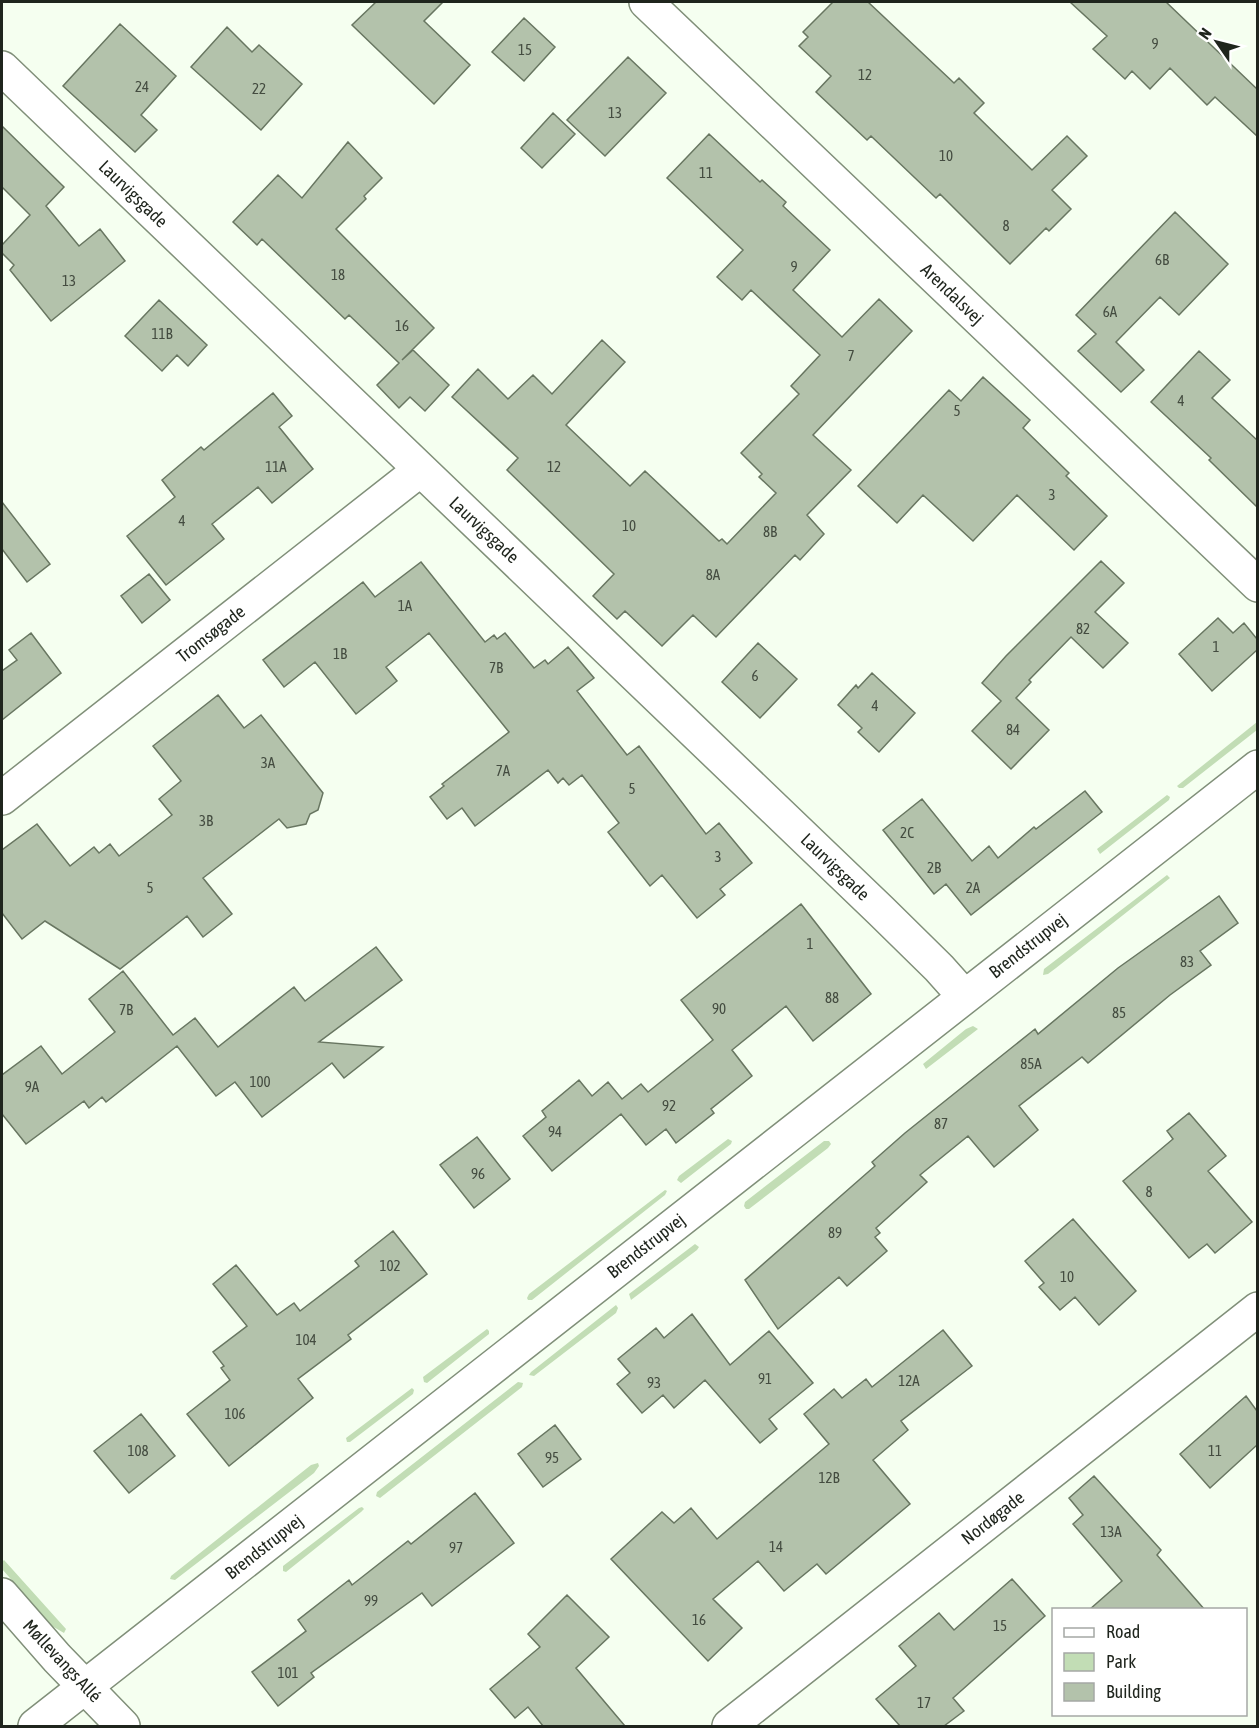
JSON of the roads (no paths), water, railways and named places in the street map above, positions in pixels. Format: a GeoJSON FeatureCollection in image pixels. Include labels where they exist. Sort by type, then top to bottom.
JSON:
{"type":"FeatureCollection","features":[{"type":"Feature","properties":{"kind":"street","name":"Arendalsvej"},"geometry":{"type":"LineString","coordinates":[[646,2],[1257,585]]}},
{"type":"Feature","properties":{"kind":"street","name":"Laurvigsgade"},"geometry":{"type":"LineString","coordinates":[[2,68],[890,919],[964,996]]}},
{"type":"Feature","properties":{"kind":"street","name":"Tromsøgade"},"geometry":{"type":"LineString","coordinates":[[2,798],[420,470]]}},
{"type":"Feature","properties":{"kind":"street","name":"Brendstrupvej"},"geometry":{"type":"LineString","coordinates":[[35,1726],[1257,767]]}},
{"type":"Feature","properties":{"kind":"street","name":"Nordøgade"},"geometry":{"type":"LineString","coordinates":[[729,1726],[1257,1310]]}},
{"type":"Feature","properties":{"kind":"street","name":"Møllevangs Allé"},"geometry":{"type":"LineString","coordinates":[[2,1595],[85,1688],[123,1726]]}}]}
